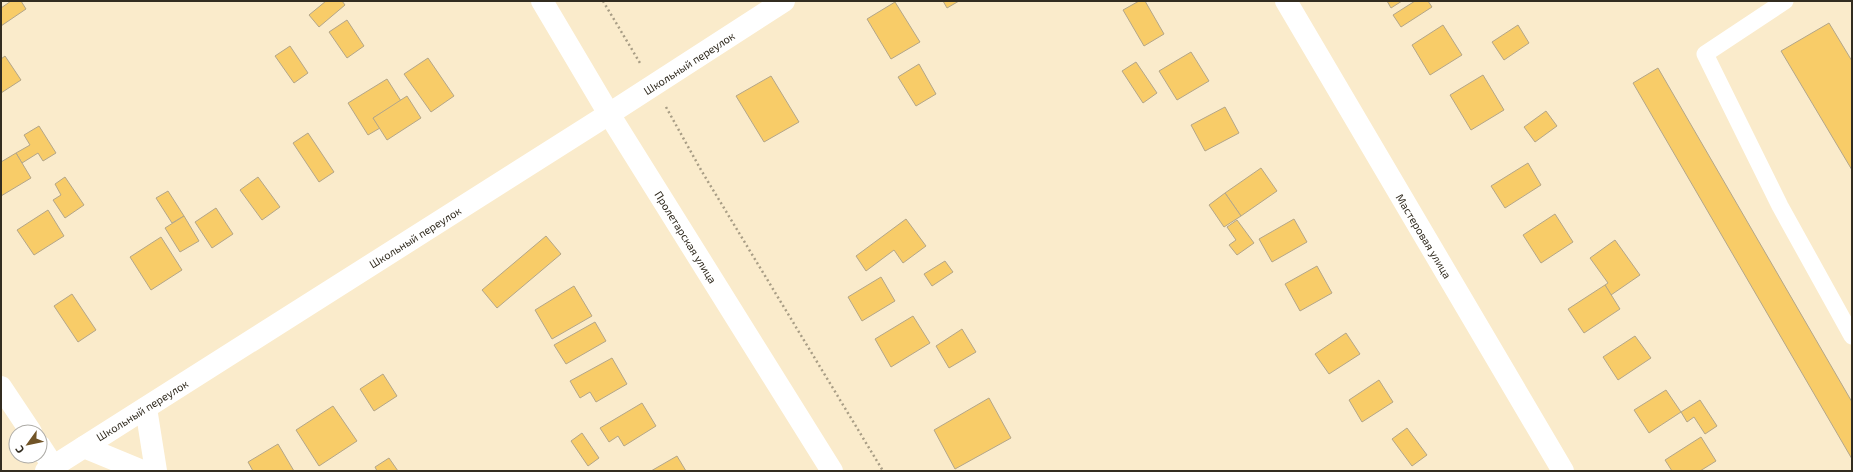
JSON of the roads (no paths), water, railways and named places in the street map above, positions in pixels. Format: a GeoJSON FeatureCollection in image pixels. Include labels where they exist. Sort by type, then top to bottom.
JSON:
{"type":"FeatureCollection","features":[{"type":"Feature","properties":{"kind":"street","name":"Пролетарская улица"},"geometry":{"type":"LineString","coordinates":[[542,1],[609,114],[832,471]]}},
{"type":"Feature","properties":{"kind":"street","name":"Школьный переулок"},"geometry":{"type":"LineString","coordinates":[[50,468],[654,86],[784,1]]}},
{"type":"Feature","properties":{"kind":"street","name":"Мастеровая улица"},"geometry":{"type":"LineString","coordinates":[[1286,1],[1563,471]]}},
{"type":"Feature","properties":{"kind":"street"},"geometry":{"type":"LineString","coordinates":[[1,387],[26,424]]}},
{"type":"Feature","properties":{"kind":"street"},"geometry":{"type":"LineString","coordinates":[[146,408],[156,471]]}},
{"type":"Feature","properties":{"kind":"street"},"geometry":{"type":"LineString","coordinates":[[84,447],[142,471]]}},
{"type":"Feature","properties":{"kind":"lane"},"geometry":{"type":"LineString","coordinates":[[1785,1],[1705,54],[1780,206],[1852,336]]}}]}
